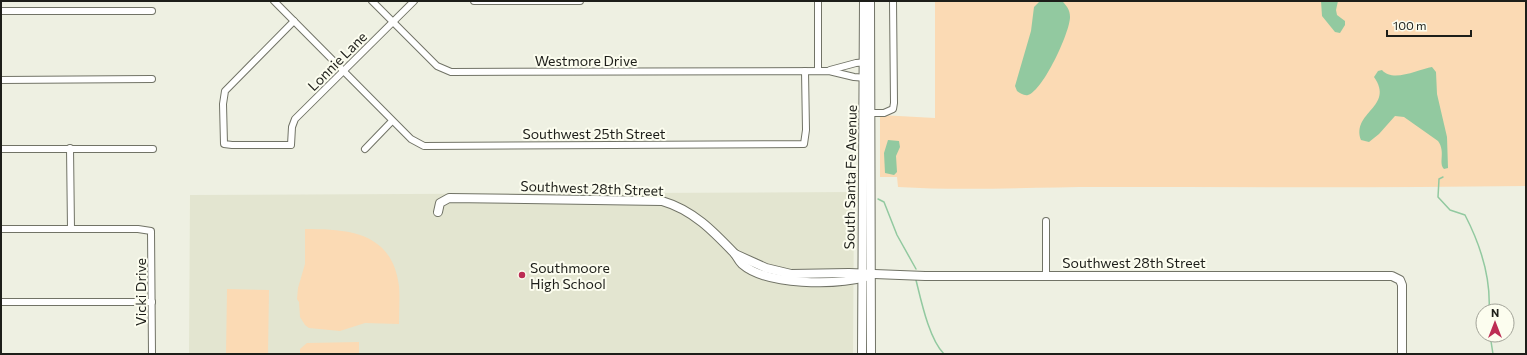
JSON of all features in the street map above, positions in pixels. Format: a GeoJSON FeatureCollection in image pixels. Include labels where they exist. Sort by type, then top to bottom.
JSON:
{"type":"FeatureCollection","features":[{"type":"Feature","properties":{"kind":"street","name":"Southwest 25th Street"},"geometry":{"type":"LineString","coordinates":[[274,1],[392,121],[416,142],[430,146],[804,144],[806,130],[805,71]]}},
{"type":"Feature","properties":{"kind":"street","name":"Westmore Drive"},"geometry":{"type":"LineString","coordinates":[[372,1],[437,66],[452,72],[829,71],[854,77],[866,78]]}},
{"type":"Feature","properties":{"kind":"street","name":"Lonnie Lane"},"geometry":{"type":"LineString","coordinates":[[294,22],[225,91],[223,104],[224,144],[291,145],[292,127],[295,119],[414,1]]}},
{"type":"Feature","properties":{"kind":"street"},"geometry":{"type":"LineString","coordinates":[[474,1],[580,1]]}},
{"type":"Feature","properties":{"kind":"street"},"geometry":{"type":"LineString","coordinates":[[818,1],[818,71]]}},
{"type":"Feature","properties":{"kind":"street","name":"South Santa Fe Avenue"},"geometry":{"type":"LineString","coordinates":[[862,354],[866,78],[864,1]]}},
{"type":"Feature","properties":{"kind":"street","name":"South Santa Fe Avenue"},"geometry":{"type":"LineString","coordinates":[[866,62],[870,1]]}},
{"type":"Feature","properties":{"kind":"street"},"geometry":{"type":"LineString","coordinates":[[869,113],[889,112],[893,109],[893,1]]}},
{"type":"Feature","properties":{"kind":"street"},"geometry":{"type":"LineString","coordinates":[[1,11],[152,11]]}},
{"type":"Feature","properties":{"kind":"street","name":"Westmore Drive"},"geometry":{"type":"LineString","coordinates":[[829,71],[866,62]]}},
{"type":"Feature","properties":{"kind":"street","name":"South Santa Fe Avenue"},"geometry":{"type":"LineString","coordinates":[[866,78],[869,113],[871,354]]}},
{"type":"Feature","properties":{"kind":"street"},"geometry":{"type":"LineString","coordinates":[[1,80],[152,79]]}},
{"type":"Feature","properties":{"kind":"street"},"geometry":{"type":"LineString","coordinates":[[365,149],[392,121]]}},
{"type":"Feature","properties":{"kind":"street"},"geometry":{"type":"LineString","coordinates":[[1,229],[71,229],[70,148]]}},
{"type":"Feature","properties":{"kind":"street"},"geometry":{"type":"LineString","coordinates":[[1,149],[153,149]]}},
{"type":"Feature","properties":{"kind":"street","name":"Southwest 28th Street"},"geometry":{"type":"LineString","coordinates":[[438,212],[440,203],[449,198],[662,201],[684,208],[695,216],[735,254],[742,264],[769,276],[798,282],[847,281],[862,276],[871,275],[1376,275],[1398,278],[1402,285],[1402,354]]}},
{"type":"Feature","properties":{"kind":"street"},"geometry":{"type":"LineString","coordinates":[[1046,221],[1046,275]]}},
{"type":"Feature","properties":{"kind":"street","name":"Vicki Drive"},"geometry":{"type":"LineString","coordinates":[[71,229],[151,231],[152,354]]}},
{"type":"Feature","properties":{"kind":"street"},"geometry":{"type":"LineString","coordinates":[[1,302],[152,302]]}},
{"type":"Feature","properties":{"kind":"shaded area"},"geometry":{"type":"Polygon","coordinates":[[[935,1],[1526,1],[1526,186],[1100,187],[973,189],[898,187],[897,177],[880,177],[880,115],[935,118],[935,1]]]}},
{"type":"Feature","properties":{"kind":"shaded area"},"geometry":{"type":"Polygon","coordinates":[[[1040,1],[1062,1],[1067,6],[1069,12],[1069,24],[1061,47],[1048,73],[1034,91],[1028,95],[1025,95],[1017,91],[1015,86],[1031,31],[1034,7],[1040,1]]]}},
{"type":"Feature","properties":{"kind":"shaded area"},"geometry":{"type":"Polygon","coordinates":[[[1321,1],[1338,1],[1336,10],[1337,15],[1345,21],[1345,25],[1340,33],[1335,32],[1322,16],[1321,1]]]}},
{"type":"Feature","properties":{"kind":"shaded area"},"geometry":{"type":"Polygon","coordinates":[[[1432,67],[1436,72],[1437,94],[1447,137],[1448,168],[1444,169],[1442,167],[1442,153],[1438,141],[1404,117],[1395,116],[1379,134],[1369,142],[1361,140],[1360,130],[1362,123],[1379,96],[1379,87],[1374,77],[1378,71],[1382,70],[1387,74],[1399,75],[1432,67]]]}},
{"type":"Feature","properties":{"kind":"shaded area"},"geometry":{"type":"Polygon","coordinates":[[[888,140],[899,141],[900,147],[896,156],[897,172],[894,175],[885,173],[884,153],[888,140]]]}},
{"type":"Feature","properties":{"kind":"shaded area","name":"Southmoore High School"},"geometry":{"type":"Polygon","coordinates":[[[854,192],[853,354],[189,354],[190,195],[854,192]]]}},
{"type":"Feature","properties":{"kind":"shaded area"},"geometry":{"type":"Polygon","coordinates":[[[305,229],[337,230],[366,237],[378,244],[388,254],[395,268],[399,286],[399,324],[365,323],[340,331],[309,328],[305,325],[300,317],[299,302],[297,299],[298,288],[305,264],[305,229]]]}},
{"type":"Feature","properties":{"kind":"shaded area"},"geometry":{"type":"Polygon","coordinates":[[[227,289],[269,290],[268,354],[226,354],[227,289]]]}},
{"type":"Feature","properties":{"kind":"shaded area"},"geometry":{"type":"Polygon","coordinates":[[[359,342],[359,354],[300,354],[300,349],[307,343],[359,342]]]}},
{"type":"Feature","properties":{"kind":"waterway"},"geometry":{"type":"LineString","coordinates":[[1443,177],[1439,179],[1438,197],[1450,210],[1465,215],[1480,249],[1486,274],[1489,303]]}},
{"type":"Feature","properties":{"kind":"waterway"},"geometry":{"type":"LineString","coordinates":[[878,199],[884,202],[897,235],[916,269]]}},
{"type":"Feature","properties":{"kind":"waterway"},"geometry":{"type":"LineString","coordinates":[[916,280],[930,329],[934,339],[944,354]]}},
{"type":"Feature","properties":{"kind":"waterway"},"geometry":{"type":"LineString","coordinates":[[1491,343],[1493,354]]}},
{"type":"Feature","properties":{"kind":"place","name":"Southmoore High School"},"geometry":{"type":"Point","coordinates":[522,275]}}]}
